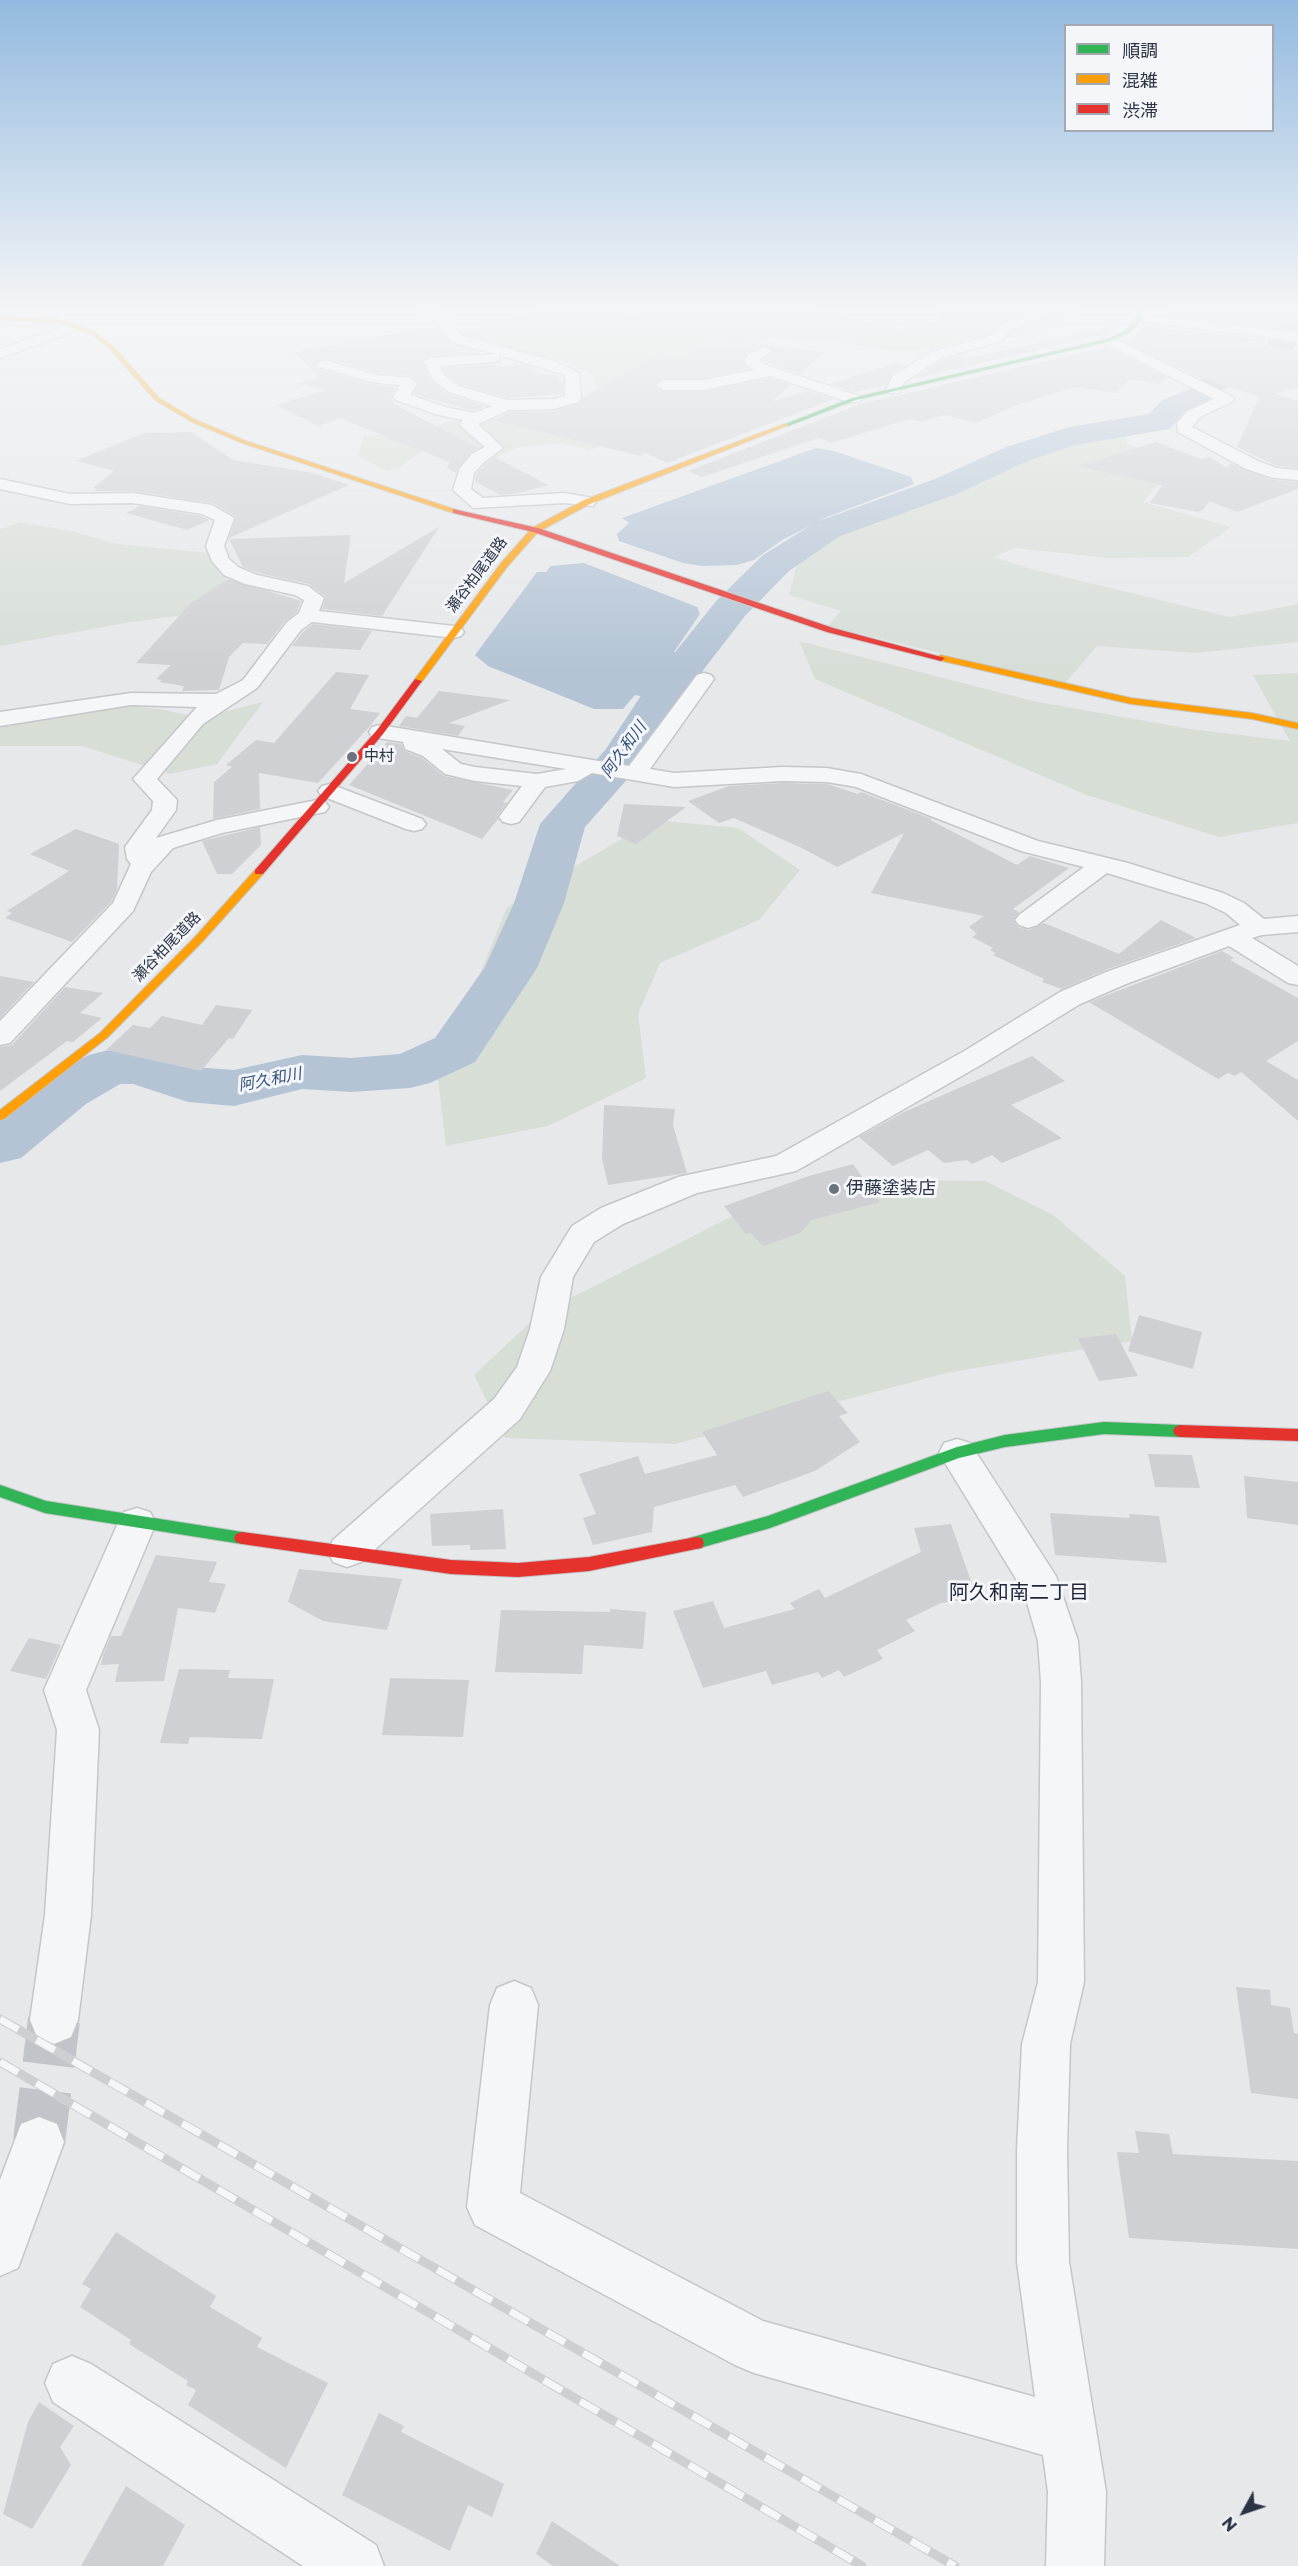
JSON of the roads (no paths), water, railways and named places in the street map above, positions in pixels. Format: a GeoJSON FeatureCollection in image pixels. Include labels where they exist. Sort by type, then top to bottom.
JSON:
{"type":"FeatureCollection","features":[{"type":"Feature","properties":{"kind":"street"},"geometry":{"type":"LineString","coordinates":[[217,430],[432,505],[535,530],[830,630],[1069,689],[1131,701],[1252,716],[1298,726]]}},
{"type":"Feature","properties":{"kind":"street"},"geometry":{"type":"LineString","coordinates":[[474,430],[495,448],[478,458],[466,472],[462,490],[479,504],[564,498],[587,502]]}},
{"type":"Feature","properties":{"kind":"street","name":"瀬谷柏尾道路"},"geometry":{"type":"LineString","coordinates":[[0,1116],[104,1035],[199,939],[323,799],[390,734],[454,632],[504,565],[535,530],[587,502],[774,430]]}},
{"type":"Feature","properties":{"kind":"street"},"geometry":{"type":"LineString","coordinates":[[1185,430],[1252,465],[1274,473],[1298,475]]}},
{"type":"Feature","properties":{"kind":"street"},"geometry":{"type":"LineString","coordinates":[[0,484],[70,499],[159,500],[218,513],[225,518],[215,546],[220,561],[231,571],[252,580],[301,590],[314,598],[308,616],[294,626],[250,684],[195,719],[144,779],[165,800],[164,810],[137,847],[140,870]]}},
{"type":"Feature","properties":{"kind":"street"},"geometry":{"type":"LineString","coordinates":[[308,616],[454,632]]}},
{"type":"Feature","properties":{"kind":"street"},"geometry":{"type":"LineString","coordinates":[[632,773],[704,679]]}},
{"type":"Feature","properties":{"kind":"street"},"geometry":{"type":"LineString","coordinates":[[0,719],[131,699],[223,701]]}},
{"type":"Feature","properties":{"kind":"street"},"geometry":{"type":"LineString","coordinates":[[390,734],[674,780],[827,775],[870,785],[1030,846],[1102,864],[1214,898],[1235,909],[1245,933],[1298,977]]}},
{"type":"Feature","properties":{"kind":"street"},"geometry":{"type":"LineString","coordinates":[[390,734],[431,751],[453,768],[537,782],[570,776],[595,767]]}},
{"type":"Feature","properties":{"kind":"street"},"geometry":{"type":"LineString","coordinates":[[511,817],[537,782]]}},
{"type":"Feature","properties":{"kind":"street"},"geometry":{"type":"LineString","coordinates":[[0,1037],[124,906],[140,870],[164,843],[182,836],[323,799],[414,824]]}},
{"type":"Feature","properties":{"kind":"street"},"geometry":{"type":"LineString","coordinates":[[1028,920],[1102,864]]}},
{"type":"Feature","properties":{"kind":"street"},"geometry":{"type":"LineString","coordinates":[[347,1551],[431,1479],[507,1409],[533,1371],[547,1329],[557,1277],[583,1234],[612,1215],[688,1184],[785,1164],[976,1056],[1070,998],[1116,978],[1245,933],[1298,924]]}},
{"type":"Feature","properties":{"kind":"street"},"geometry":{"type":"LineString","coordinates":[[0,1491],[45,1507],[137,1523],[462,1567],[518,1570],[589,1564],[683,1548],[770,1522],[957,1453],[1005,1441],[1104,1428],[1298,1435]]}},
{"type":"Feature","properties":{"kind":"street"},"geometry":{"type":"LineString","coordinates":[[957,1453],[1042,1588],[1058,1641],[1061,1682],[1061,1982],[1046,2044],[1042,2150],[1043,2262],[1077,2492],[1075,2566]]}},
{"type":"Feature","properties":{"kind":"street"},"geometry":{"type":"LineString","coordinates":[[54,2020],[68,1915],[78,1730],[65,1690],[137,1523]]}},
{"type":"Feature","properties":{"kind":"street"},"geometry":{"type":"LineString","coordinates":[[514,2006],[493,2207],[754,2346],[1068,2434]]}},
{"type":"Feature","properties":{"kind":"street"},"geometry":{"type":"LineString","coordinates":[[0,2250],[39,2142]]}},
{"type":"Feature","properties":{"kind":"street"},"geometry":{"type":"LineString","coordinates":[[72,2383],[356,2566]]}},
{"type":"Feature","properties":{"kind":"water"},"geometry":{"type":"Polygon","coordinates":[[[816,448],[834,451],[911,477],[914,484],[827,517],[782,540],[754,560],[737,565],[702,566],[683,563],[619,541],[617,534],[629,523],[622,518],[816,448]]]}},
{"type":"Feature","properties":{"kind":"water"},"geometry":{"type":"Polygon","coordinates":[[[584,563],[697,607],[700,614],[674,652],[694,655],[659,700],[635,695],[623,709],[594,709],[488,666],[475,655],[537,572],[546,572],[551,566],[584,563]]]}},
{"type":"Feature","properties":{"kind":"waterway","name":"阿久和川"},"geometry":{"type":"LineString","coordinates":[[0,1144],[66,1091],[109,1067],[139,1067],[188,1084],[234,1088],[302,1072],[351,1075],[410,1071],[455,1050],[511,968],[539,903],[563,824],[623,757],[659,700],[731,608],[776,563],[828,529],[947,486],[1017,454],[1069,436],[1109,430]]}},
{"type":"Feature","properties":{"kind":"tunnel"},"geometry":{"type":"LineString","coordinates":[[39,2142],[54,2020]]}},
{"type":"Feature","properties":{"kind":"railway"},"geometry":{"type":"LineString","coordinates":[[0,2019],[955,2566]]}},
{"type":"Feature","properties":{"kind":"railway"},"geometry":{"type":"LineString","coordinates":[[0,2062],[862,2566]]}},
{"type":"Feature","properties":{"kind":"place","name":"中村"},"geometry":{"type":"Point","coordinates":[352,757]}},
{"type":"Feature","properties":{"kind":"place","name":"伊藤塗装店"},"geometry":{"type":"Point","coordinates":[834,1189]}},
{"type":"Feature","properties":{"kind":"district","name":"阿久和南二丁目"},"geometry":{"type":"Point","coordinates":[1019,1593]}}]}
